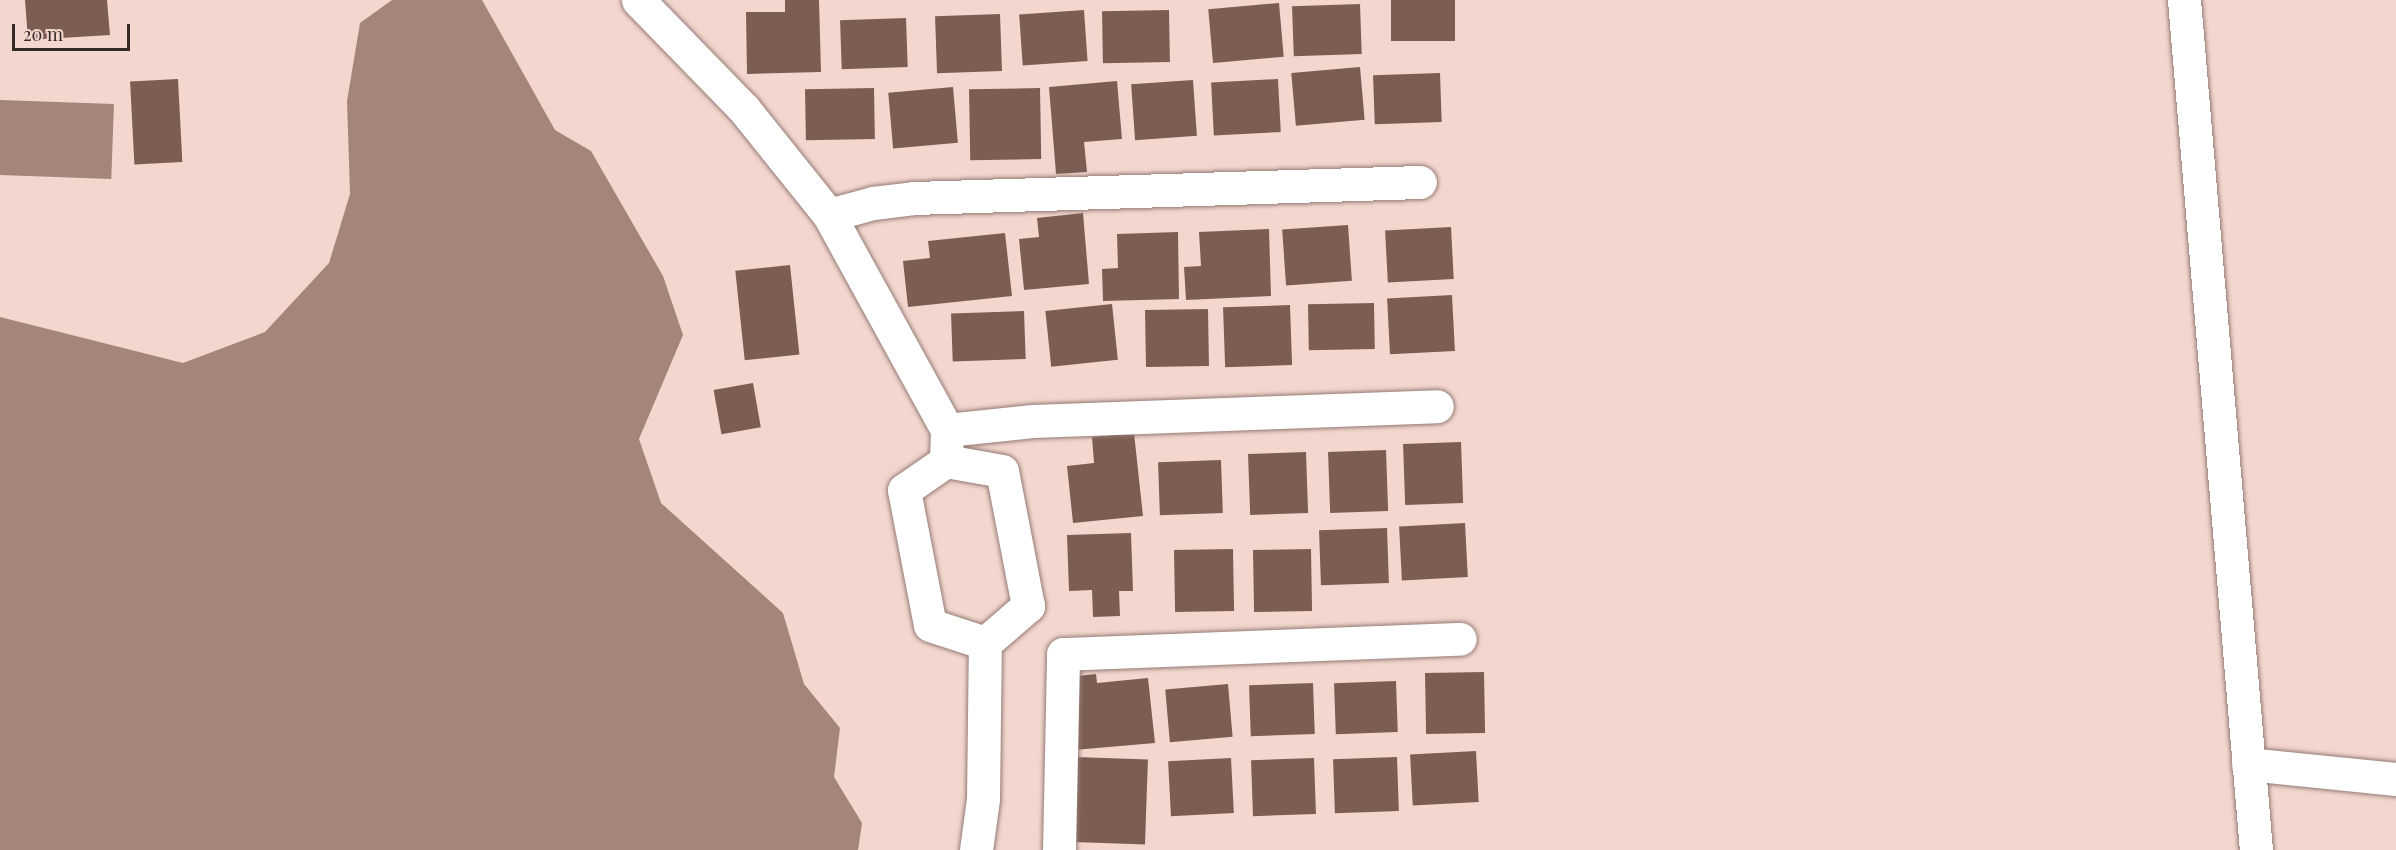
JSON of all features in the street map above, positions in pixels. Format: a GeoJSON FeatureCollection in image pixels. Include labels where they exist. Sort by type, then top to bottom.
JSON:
{"type":"FeatureCollection","features":[{"type":"Feature","properties":{"kind":"street"},"geometry":{"type":"LineString","coordinates":[[638,0],[744,109],[829,215],[946,446],[1002,471],[1028,606],[985,643],[983,799],[976,850]]}},
{"type":"Feature","properties":{"kind":"street"},"geometry":{"type":"LineString","coordinates":[[2184,0],[2256,850]]}},
{"type":"Feature","properties":{"kind":"street"},"geometry":{"type":"LineString","coordinates":[[829,215],[873,203],[914,198],[1420,182]]}},
{"type":"Feature","properties":{"kind":"street"},"geometry":{"type":"LineString","coordinates":[[985,643],[930,625],[904,490],[946,446],[1033,421],[1437,406]]}},
{"type":"Feature","properties":{"kind":"street"},"geometry":{"type":"LineString","coordinates":[[1059,850],[1063,654],[1460,639]]}},
{"type":"Feature","properties":{"kind":"street"},"geometry":{"type":"LineString","coordinates":[[2248,764],[2396,779]]}},
{"type":"Feature","properties":{"kind":"shaded area"},"geometry":{"type":"Polygon","coordinates":[[[392,0],[482,0],[555,130],[591,151],[663,276],[683,335],[639,439],[661,503],[783,613],[804,684],[840,728],[834,777],[862,823],[858,850],[0,850],[0,317],[183,363],[265,332],[329,263],[350,194],[347,101],[360,23],[392,0]]]}},
{"type":"Feature","properties":{"kind":"shaded area"},"geometry":{"type":"Polygon","coordinates":[[[0,100],[114,104],[111,179],[0,175],[0,100]]]}},
{"type":"Feature","properties":{"kind":"building"},"geometry":{"type":"Polygon","coordinates":[[[25,0],[107,0],[110,35],[28,40],[25,0]]]}},
{"type":"Feature","properties":{"kind":"building"},"geometry":{"type":"Polygon","coordinates":[[[785,0],[819,0],[821,72],[747,74],[746,12],[785,12],[785,0]]]}},
{"type":"Feature","properties":{"kind":"building"},"geometry":{"type":"Polygon","coordinates":[[[1391,0],[1455,0],[1455,41],[1391,41],[1391,0]]]}},
{"type":"Feature","properties":{"kind":"building"},"geometry":{"type":"Polygon","coordinates":[[[1279,3],[1284,57],[1213,63],[1208,9],[1279,3]]]}},
{"type":"Feature","properties":{"kind":"building"},"geometry":{"type":"Polygon","coordinates":[[[1360,4],[1362,54],[1294,56],[1292,6],[1360,4]]]}},
{"type":"Feature","properties":{"kind":"building"},"geometry":{"type":"Polygon","coordinates":[[[1084,10],[1088,61],[1023,65],[1019,15],[1084,10]]]}},
{"type":"Feature","properties":{"kind":"building"},"geometry":{"type":"Polygon","coordinates":[[[1169,10],[1170,62],[1103,63],[1102,11],[1169,10]]]}},
{"type":"Feature","properties":{"kind":"building"},"geometry":{"type":"Polygon","coordinates":[[[1000,14],[1002,71],[937,73],[935,16],[1000,14]]]}},
{"type":"Feature","properties":{"kind":"building"},"geometry":{"type":"Polygon","coordinates":[[[906,18],[908,67],[842,69],[840,20],[906,18]]]}},
{"type":"Feature","properties":{"kind":"building"},"geometry":{"type":"Polygon","coordinates":[[[1360,67],[1365,120],[1296,126],[1291,73],[1360,67]]]}},
{"type":"Feature","properties":{"kind":"building"},"geometry":{"type":"Polygon","coordinates":[[[1440,73],[1442,122],[1375,124],[1373,75],[1440,73]]]}},
{"type":"Feature","properties":{"kind":"building"},"geometry":{"type":"Polygon","coordinates":[[[178,79],[182,162],[134,164],[130,82],[178,79]]]}},
{"type":"Feature","properties":{"kind":"building"},"geometry":{"type":"Polygon","coordinates":[[[1278,79],[1281,132],[1214,135],[1211,83],[1278,79]]]}},
{"type":"Feature","properties":{"kind":"building"},"geometry":{"type":"Polygon","coordinates":[[[1193,80],[1197,136],[1135,140],[1131,84],[1193,80]]]}},
{"type":"Feature","properties":{"kind":"building"},"geometry":{"type":"Polygon","coordinates":[[[1117,81],[1122,139],[1084,142],[1087,172],[1056,174],[1049,87],[1117,81]]]}},
{"type":"Feature","properties":{"kind":"building"},"geometry":{"type":"Polygon","coordinates":[[[953,87],[958,143],[893,148],[888,93],[953,87]]]}},
{"type":"Feature","properties":{"kind":"building"},"geometry":{"type":"Polygon","coordinates":[[[874,88],[875,139],[806,140],[805,89],[874,88]]]}},
{"type":"Feature","properties":{"kind":"building"},"geometry":{"type":"Polygon","coordinates":[[[1040,88],[1041,159],[970,160],[969,89],[1040,88]]]}},
{"type":"Feature","properties":{"kind":"building"},"geometry":{"type":"Polygon","coordinates":[[[1083,213],[1089,284],[1024,290],[1019,239],[1039,237],[1037,218],[1083,213]]]}},
{"type":"Feature","properties":{"kind":"building"},"geometry":{"type":"Polygon","coordinates":[[[1348,225],[1352,281],[1286,285],[1282,230],[1348,225]]]}},
{"type":"Feature","properties":{"kind":"building"},"geometry":{"type":"Polygon","coordinates":[[[1451,227],[1454,279],[1388,282],[1385,230],[1451,227]]]}},
{"type":"Feature","properties":{"kind":"building"},"geometry":{"type":"Polygon","coordinates":[[[1269,229],[1271,296],[1186,300],[1184,267],[1201,266],[1199,232],[1269,229]]]}},
{"type":"Feature","properties":{"kind":"building"},"geometry":{"type":"Polygon","coordinates":[[[1178,232],[1179,299],[1103,301],[1102,269],[1118,268],[1117,234],[1178,232]]]}},
{"type":"Feature","properties":{"kind":"building"},"geometry":{"type":"Polygon","coordinates":[[[1005,233],[1012,296],[908,307],[903,261],[930,258],[928,241],[1005,233]]]}},
{"type":"Feature","properties":{"kind":"building"},"geometry":{"type":"Polygon","coordinates":[[[790,265],[799,355],[745,360],[735,271],[790,265]]]}},
{"type":"Feature","properties":{"kind":"building"},"geometry":{"type":"Polygon","coordinates":[[[1452,295],[1455,351],[1390,354],[1387,298],[1452,295]]]}},
{"type":"Feature","properties":{"kind":"building"},"geometry":{"type":"Polygon","coordinates":[[[1374,303],[1375,349],[1309,350],[1308,304],[1374,303]]]}},
{"type":"Feature","properties":{"kind":"building"},"geometry":{"type":"Polygon","coordinates":[[[1112,304],[1118,360],[1051,367],[1045,311],[1112,304]]]}},
{"type":"Feature","properties":{"kind":"building"},"geometry":{"type":"Polygon","coordinates":[[[1290,305],[1292,365],[1225,367],[1223,307],[1290,305]]]}},
{"type":"Feature","properties":{"kind":"building"},"geometry":{"type":"Polygon","coordinates":[[[1208,309],[1209,366],[1146,367],[1145,310],[1208,309]]]}},
{"type":"Feature","properties":{"kind":"building"},"geometry":{"type":"Polygon","coordinates":[[[1024,311],[1026,359],[953,362],[951,314],[1024,311]]]}},
{"type":"Feature","properties":{"kind":"building"},"geometry":{"type":"Polygon","coordinates":[[[753,383],[761,427],[721,434],[714,390],[753,383]]]}},
{"type":"Feature","properties":{"kind":"building"},"geometry":{"type":"Polygon","coordinates":[[[1134,433],[1143,516],[1073,523],[1067,466],[1094,463],[1092,437],[1134,433]]]}},
{"type":"Feature","properties":{"kind":"building"},"geometry":{"type":"Polygon","coordinates":[[[1461,442],[1463,503],[1405,505],[1403,444],[1461,442]]]}},
{"type":"Feature","properties":{"kind":"building"},"geometry":{"type":"Polygon","coordinates":[[[1386,450],[1388,511],[1330,513],[1328,452],[1386,450]]]}},
{"type":"Feature","properties":{"kind":"building"},"geometry":{"type":"Polygon","coordinates":[[[1306,452],[1308,513],[1250,515],[1248,454],[1306,452]]]}},
{"type":"Feature","properties":{"kind":"building"},"geometry":{"type":"Polygon","coordinates":[[[1221,460],[1223,513],[1160,515],[1158,462],[1221,460]]]}},
{"type":"Feature","properties":{"kind":"building"},"geometry":{"type":"Polygon","coordinates":[[[1465,523],[1468,577],[1402,580],[1399,526],[1465,523]]]}},
{"type":"Feature","properties":{"kind":"building"},"geometry":{"type":"Polygon","coordinates":[[[1387,528],[1389,583],[1321,585],[1319,530],[1387,528]]]}},
{"type":"Feature","properties":{"kind":"building"},"geometry":{"type":"Polygon","coordinates":[[[1131,533],[1133,591],[1119,591],[1120,616],[1093,617],[1092,590],[1069,591],[1067,535],[1131,533]]]}},
{"type":"Feature","properties":{"kind":"building"},"geometry":{"type":"Polygon","coordinates":[[[1233,549],[1234,611],[1175,612],[1174,550],[1233,549]]]}},
{"type":"Feature","properties":{"kind":"building"},"geometry":{"type":"Polygon","coordinates":[[[1311,549],[1312,611],[1254,612],[1253,550],[1311,549]]]}},
{"type":"Feature","properties":{"kind":"building"},"geometry":{"type":"Polygon","coordinates":[[[1484,672],[1485,733],[1426,734],[1425,673],[1484,672]]]}},
{"type":"Feature","properties":{"kind":"building"},"geometry":{"type":"Polygon","coordinates":[[[1096,674],[1097,683],[1148,678],[1155,743],[1074,750],[1067,677],[1096,674]]]}},
{"type":"Feature","properties":{"kind":"building"},"geometry":{"type":"Polygon","coordinates":[[[1396,681],[1398,732],[1336,734],[1334,683],[1396,681]]]}},
{"type":"Feature","properties":{"kind":"building"},"geometry":{"type":"Polygon","coordinates":[[[1313,683],[1315,734],[1251,736],[1249,685],[1313,683]]]}},
{"type":"Feature","properties":{"kind":"building"},"geometry":{"type":"Polygon","coordinates":[[[1228,684],[1233,737],[1170,742],[1165,689],[1228,684]]]}},
{"type":"Feature","properties":{"kind":"building"},"geometry":{"type":"Polygon","coordinates":[[[1476,751],[1479,802],[1413,805],[1410,754],[1476,751]]]}},
{"type":"Feature","properties":{"kind":"building"},"geometry":{"type":"Polygon","coordinates":[[[1076,757],[1148,760],[1145,844],[1073,842],[1076,757]]]}},
{"type":"Feature","properties":{"kind":"building"},"geometry":{"type":"Polygon","coordinates":[[[1397,757],[1399,811],[1335,813],[1333,759],[1397,757]]]}},
{"type":"Feature","properties":{"kind":"building"},"geometry":{"type":"Polygon","coordinates":[[[1231,758],[1234,813],[1171,816],[1168,761],[1231,758]]]}},
{"type":"Feature","properties":{"kind":"building"},"geometry":{"type":"Polygon","coordinates":[[[1314,758],[1316,814],[1253,816],[1251,760],[1314,758]]]}}]}
